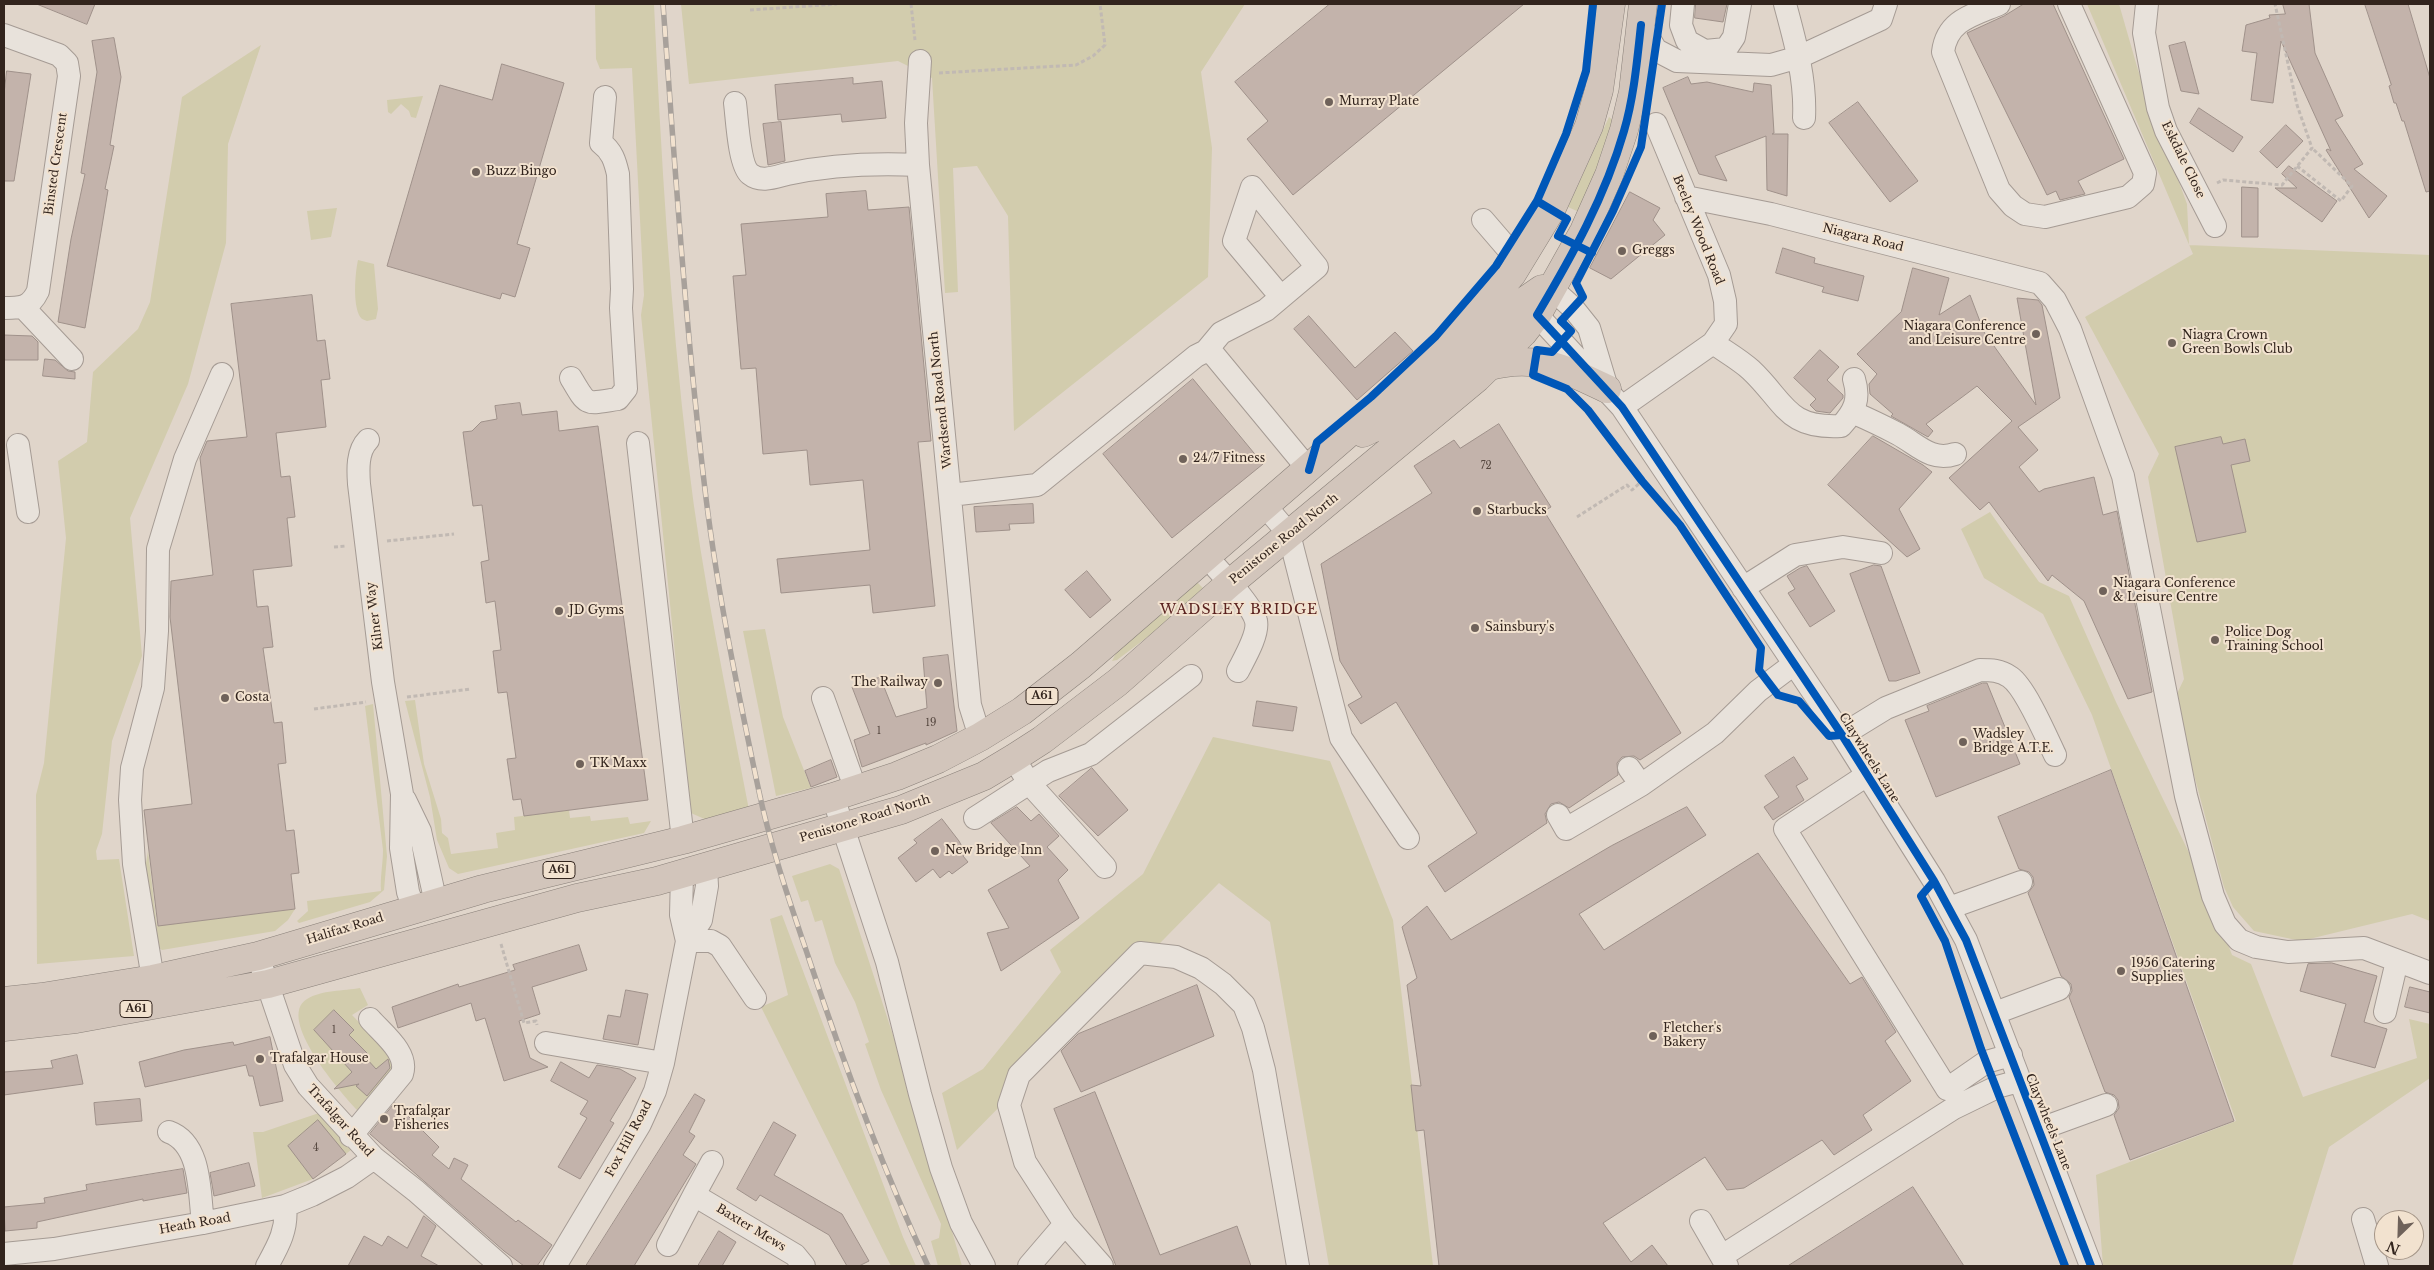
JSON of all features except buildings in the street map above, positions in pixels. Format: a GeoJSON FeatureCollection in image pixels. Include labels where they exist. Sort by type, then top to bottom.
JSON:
{"type":"FeatureCollection","features":[{"type":"Feature","properties":{"kind":"highway","name":"A61"},"geometry":{"type":"LineString","coordinates":[[683,840],[844,793],[930,762],[980,737],[1022,711],[1081,665],[1266,507],[1438,354],[1479,313],[1516,268],[1551,210],[1589,126],[1599,90],[1611,4]]}},
{"type":"Feature","properties":{"kind":"highway","name":"Penistone Road North"},"geometry":{"type":"LineString","coordinates":[[694,871],[901,810],[984,776],[1014,758],[1042,740],[1118,682],[1229,584],[1378,462],[1488,367],[1523,333],[1531,307],[1552,289],[1591,218],[1609,175],[1624,130],[1633,92],[1642,15]]}},
{"type":"Feature","properties":{"kind":"highway"},"geometry":{"type":"LineString","coordinates":[[1338,443],[1397,418],[1489,339],[1531,307],[1517,288],[1516,268]]}},
{"type":"Feature","properties":{"kind":"highway"},"geometry":{"type":"LineString","coordinates":[[1488,367],[1516,361],[1542,363],[1561,368],[1615,398]]}},
{"type":"Feature","properties":{"kind":"highway"},"geometry":{"type":"LineString","coordinates":[[980,737],[989,751],[1000,756],[1014,758]]}},
{"type":"Feature","properties":{"kind":"highway"},"geometry":{"type":"LineString","coordinates":[[683,840],[694,871]]}},
{"type":"Feature","properties":{"kind":"highway","name":"Halifax Road"},"geometry":{"type":"LineString","coordinates":[[4,1001],[42,997],[154,979],[258,956],[483,889],[683,840]]}},
{"type":"Feature","properties":{"kind":"highway","name":"A61"},"geometry":{"type":"LineString","coordinates":[[4,1027],[76,1020],[268,984],[576,898],[694,871]]}},
{"type":"Feature","properties":{"kind":"highway"},"geometry":{"type":"LineString","coordinates":[[425,906],[422,927],[432,939]]}},
{"type":"Feature","properties":{"kind":"street"},"geometry":{"type":"LineString","coordinates":[[1683,4],[1681,25],[1687,41],[1705,51],[1726,48],[1734,34],[1740,4]]}},
{"type":"Feature","properties":{"kind":"street"},"geometry":{"type":"LineString","coordinates":[[1785,4],[1799,57],[1805,101],[1804,118]]}},
{"type":"Feature","properties":{"kind":"street"},"geometry":{"type":"LineString","coordinates":[[1642,15],[1656,50],[1677,61],[1771,65],[1799,57],[1881,19],[1886,4]]}},
{"type":"Feature","properties":{"kind":"street"},"geometry":{"type":"LineString","coordinates":[[1999,4],[1963,20],[1950,30],[1944,41],[1943,52],[2000,190],[2013,206],[2025,214],[2045,217],[2128,198],[2143,184],[2145,173],[2069,4]]}},
{"type":"Feature","properties":{"kind":"street","name":"Eskdale Close"},"geometry":{"type":"LineString","coordinates":[[2147,4],[2144,33],[2158,108],[2166,131],[2215,226]]}},
{"type":"Feature","properties":{"kind":"street"},"geometry":{"type":"LineString","coordinates":[[1734,34],[1755,65]]}},
{"type":"Feature","properties":{"kind":"street","name":"Binsted Crescent"},"geometry":{"type":"LineString","coordinates":[[4,35],[58,55],[67,63],[69,76],[38,291],[33,302],[14,308]]}},
{"type":"Feature","properties":{"kind":"street","name":"Wardsend Road North"},"geometry":{"type":"LineString","coordinates":[[920,68],[916,123],[918,165],[944,412],[970,705],[980,737]]}},
{"type":"Feature","properties":{"kind":"street"},"geometry":{"type":"LineString","coordinates":[[571,378],[581,398],[586,402],[618,398],[626,389],[621,308],[618,174],[614,158],[609,149],[601,143],[605,97]]}},
{"type":"Feature","properties":{"kind":"street"},"geometry":{"type":"LineString","coordinates":[[735,103],[744,162],[749,173],[757,178],[767,179],[807,170],[871,163],[918,165]]}},
{"type":"Feature","properties":{"kind":"street","name":"Beeley Wood Road"},"geometry":{"type":"LineString","coordinates":[[1615,398],[1713,343],[1726,324],[1725,301],[1719,275],[1656,124]]}},
{"type":"Feature","properties":{"kind":"street","name":"Niagara Road"},"geometry":{"type":"LineString","coordinates":[[1686,197],[1771,214],[2040,283],[2055,300],[2070,329],[2123,476],[2186,796],[2213,896],[2225,924],[2239,940],[2256,948],[2288,952],[2364,948],[2397,961]]}},
{"type":"Feature","properties":{"kind":"street"},"geometry":{"type":"LineString","coordinates":[[1483,220],[1516,268]]}},
{"type":"Feature","properties":{"kind":"street","name":"Claywheels Lane"},"geometry":{"type":"LineString","coordinates":[[1552,289],[1573,308],[1589,328],[1615,398]]}},
{"type":"Feature","properties":{"kind":"street"},"geometry":{"type":"LineString","coordinates":[[950,495],[1037,485],[1196,356],[1206,351],[1221,333],[1266,310],[1281,297]]}},
{"type":"Feature","properties":{"kind":"street","name":"Claywheels Lane"},"geometry":{"type":"LineString","coordinates":[[1531,307],[1615,398],[1842,735],[1949,908],[1966,940],[2011,1055],[2019,1082],[2040,1129],[2092,1266]]}},
{"type":"Feature","properties":{"kind":"street"},"geometry":{"type":"LineString","coordinates":[[14,308],[72,359]]}},
{"type":"Feature","properties":{"kind":"street"},"geometry":{"type":"LineString","coordinates":[[1713,343],[1751,370],[1790,415],[1808,423],[1825,427],[1841,426],[1856,404],[1857,390],[1854,379]]}},
{"type":"Feature","properties":{"kind":"street"},"geometry":{"type":"LineString","coordinates":[[1206,351],[1214,356],[1309,470]]}},
{"type":"Feature","properties":{"kind":"street"},"geometry":{"type":"LineString","coordinates":[[154,979],[134,864],[130,800],[132,768],[153,688],[160,539],[185,459],[222,374]]}},
{"type":"Feature","properties":{"kind":"street"},"geometry":{"type":"LineString","coordinates":[[1852,412],[1901,435],[1922,451],[1948,456],[1955,454]]}},
{"type":"Feature","properties":{"kind":"street","name":"Kilner Way"},"geometry":{"type":"LineString","coordinates":[[368,440],[364,444],[358,466],[383,682],[402,794],[401,848],[408,892],[425,906]]}},
{"type":"Feature","properties":{"kind":"street"},"geometry":{"type":"LineString","coordinates":[[638,443],[683,840]]}},
{"type":"Feature","properties":{"kind":"street"},"geometry":{"type":"LineString","coordinates":[[18,444],[13,475],[28,512]]}},
{"type":"Feature","properties":{"kind":"street"},"geometry":{"type":"LineString","coordinates":[[1266,507],[1289,534],[1341,738],[1408,838]]}},
{"type":"Feature","properties":{"kind":"street"},"geometry":{"type":"LineString","coordinates":[[1743,588],[1795,555],[1843,547],[1881,553]]}},
{"type":"Feature","properties":{"kind":"street"},"geometry":{"type":"LineString","coordinates":[[1207,557],[1249,607],[1256,622],[1252,642],[1238,671]]}},
{"type":"Feature","properties":{"kind":"street"},"geometry":{"type":"LineString","coordinates":[[1558,816],[1566,829],[1635,776],[1715,733],[1758,690],[1794,664]]}},
{"type":"Feature","properties":{"kind":"street"},"geometry":{"type":"LineString","coordinates":[[1842,735],[1886,708],[1980,670],[1994,670],[2011,677],[2021,689],[2055,754]]}},
{"type":"Feature","properties":{"kind":"street"},"geometry":{"type":"LineString","coordinates":[[975,818],[1048,771],[1091,754],[1191,676]]}},
{"type":"Feature","properties":{"kind":"street"},"geometry":{"type":"LineString","coordinates":[[823,698],[844,793],[842,827],[888,962],[920,1094],[942,1168],[961,1223],[984,1266]]}},
{"type":"Feature","properties":{"kind":"street"},"geometry":{"type":"LineString","coordinates":[[1014,758],[1029,783],[1105,868]]}},
{"type":"Feature","properties":{"kind":"street"},"geometry":{"type":"LineString","coordinates":[[1867,775],[1785,829],[1947,1089],[1986,1062],[2011,1055]]}},
{"type":"Feature","properties":{"kind":"street","name":"Fox Hill Road"},"geometry":{"type":"LineString","coordinates":[[555,1266],[640,1124],[655,1091],[663,1063],[687,941],[681,915],[694,871]]}},
{"type":"Feature","properties":{"kind":"street"},"geometry":{"type":"LineString","coordinates":[[1949,908],[2021,882]]}},
{"type":"Feature","properties":{"kind":"street"},"geometry":{"type":"LineString","coordinates":[[687,941],[711,941],[720,946],[755,998]]}},
{"type":"Feature","properties":{"kind":"street"},"geometry":{"type":"LineString","coordinates":[[1102,1266],[1065,1224],[1025,1162],[1009,1105],[1019,1074],[1140,953],[1176,957],[1201,968],[1223,984],[1244,1005],[1253,1028],[1264,1070],[1298,1266]]}},
{"type":"Feature","properties":{"kind":"street","name":"Trafalgar Road"},"geometry":{"type":"LineString","coordinates":[[258,956],[295,1065],[308,1086],[351,1136],[374,1158],[416,1191],[501,1266]]}},
{"type":"Feature","properties":{"kind":"street"},"geometry":{"type":"LineString","coordinates":[[2385,1012],[2397,961],[2430,972]]}},
{"type":"Feature","properties":{"kind":"street"},"geometry":{"type":"LineString","coordinates":[[1995,1013],[2059,989]]}},
{"type":"Feature","properties":{"kind":"street"},"geometry":{"type":"LineString","coordinates":[[351,1136],[402,1074],[405,1065],[401,1054],[370,1019]]}},
{"type":"Feature","properties":{"kind":"street"},"geometry":{"type":"LineString","coordinates":[[546,1043],[663,1063]]}},
{"type":"Feature","properties":{"kind":"street"},"geometry":{"type":"LineString","coordinates":[[1701,1220],[1724,1261],[1954,1108],[1997,1087],[2019,1082]]}},
{"type":"Feature","properties":{"kind":"street"},"geometry":{"type":"LineString","coordinates":[[2040,1129],[2106,1104]]}},
{"type":"Feature","properties":{"kind":"street"},"geometry":{"type":"LineString","coordinates":[[169,1132],[179,1136],[188,1146],[195,1163],[203,1224]]}},
{"type":"Feature","properties":{"kind":"street","name":"Heath Road"},"geometry":{"type":"LineString","coordinates":[[4,1254],[54,1248],[203,1224],[285,1206],[347,1177],[374,1158]]}},
{"type":"Feature","properties":{"kind":"street"},"geometry":{"type":"LineString","coordinates":[[668,1245],[712,1162]]}},
{"type":"Feature","properties":{"kind":"street","name":"Baxter Mews"},"geometry":{"type":"LineString","coordinates":[[694,1195],[795,1255],[804,1266]]}},
{"type":"Feature","properties":{"kind":"street"},"geometry":{"type":"LineString","coordinates":[[267,1266],[283,1236],[287,1218],[285,1206]]}},
{"type":"Feature","properties":{"kind":"street"},"geometry":{"type":"LineString","coordinates":[[2363,1219],[2377,1266]]}},
{"type":"Feature","properties":{"kind":"street"},"geometry":{"type":"LineString","coordinates":[[1029,1266],[1065,1224]]}},
{"type":"Feature","properties":{"kind":"path"},"geometry":{"type":"LineString","coordinates":[[750,10],[837,4]]}},
{"type":"Feature","properties":{"kind":"path"},"geometry":{"type":"LineString","coordinates":[[911,4],[912,33],[920,68],[1076,66],[1094,56],[1105,45],[1100,4]]}},
{"type":"Feature","properties":{"kind":"path"},"geometry":{"type":"LineString","coordinates":[[2275,4],[2297,105],[2312,148],[2352,186],[2341,201],[2298,166]]}},
{"type":"Feature","properties":{"kind":"path"},"geometry":{"type":"LineString","coordinates":[[2198,190],[2223,180],[2282,185],[2312,148]]}},
{"type":"Feature","properties":{"kind":"path"},"geometry":{"type":"LineString","coordinates":[[1636,473],[1648,488]]}},
{"type":"Feature","properties":{"kind":"path"},"geometry":{"type":"LineString","coordinates":[[1577,516],[1627,485],[1632,490],[1642,481]]}},
{"type":"Feature","properties":{"kind":"path"},"geometry":{"type":"LineString","coordinates":[[334,548],[454,534]]}},
{"type":"Feature","properties":{"kind":"path"},"geometry":{"type":"LineString","coordinates":[[494,921],[524,1023],[536,1021],[546,1043]]}},
{"type":"Feature","properties":{"kind":"shaded area"},"geometry":{"type":"Polygon","coordinates":[[[595,4],[654,4],[667,232],[688,460],[708,592],[749,810],[709,821],[691,813],[641,315],[644,295],[632,68],[600,69],[596,59],[595,4]]]}},
{"type":"Feature","properties":{"kind":"shaded area"},"geometry":{"type":"Polygon","coordinates":[[[681,4],[1245,4],[1201,72],[1212,148],[1208,277],[1014,431],[1008,216],[977,166],[953,168],[958,292],[945,293],[932,78],[898,61],[689,84],[681,4]]]}},
{"type":"Feature","properties":{"kind":"shaded area"},"geometry":{"type":"Polygon","coordinates":[[[2087,4],[2119,4],[2138,70],[2187,204],[2189,245],[2087,4]]]}},
{"type":"Feature","properties":{"kind":"shaded area"},"geometry":{"type":"Polygon","coordinates":[[[261,45],[228,144],[226,243],[188,384],[130,518],[142,656],[112,741],[102,834],[96,851],[97,860],[119,859],[134,956],[37,964],[36,795],[44,763],[66,538],[58,461],[87,442],[93,372],[138,329],[150,302],[182,97],[261,45]]]}},
{"type":"Feature","properties":{"kind":"shaded area"},"geometry":{"type":"Polygon","coordinates":[[[423,96],[416,118],[411,117],[409,111],[401,104],[391,114],[388,112],[387,100],[423,96]]]}},
{"type":"Feature","properties":{"kind":"shaded area"},"geometry":{"type":"Polygon","coordinates":[[[1609,117],[1614,121],[1607,145],[1579,212],[1568,207],[1609,117]]]}},
{"type":"Feature","properties":{"kind":"shaded area"},"geometry":{"type":"Polygon","coordinates":[[[337,208],[331,237],[311,240],[307,211],[337,208]]]}},
{"type":"Feature","properties":{"kind":"shaded area"},"geometry":{"type":"Polygon","coordinates":[[[2189,245],[2430,255],[2430,921],[2412,914],[2301,941],[2254,931],[2233,907],[2224,887],[2174,700],[2184,679],[2148,477],[2159,454],[2085,317],[2193,254],[2189,245]]]}},
{"type":"Feature","properties":{"kind":"shaded area"},"geometry":{"type":"Polygon","coordinates":[[[358,260],[374,264],[378,309],[376,319],[367,321],[362,319],[357,308],[355,282],[358,260]]]}},
{"type":"Feature","properties":{"kind":"shaded area"},"geometry":{"type":"Polygon","coordinates":[[[1990,512],[2039,582],[2069,596],[2116,702],[2209,894],[2232,955],[2251,964],[2303,1097],[2417,1058],[2409,1019],[2430,1024],[2430,1078],[2329,1147],[2292,1266],[2103,1266],[2096,1175],[2236,1121],[2092,715],[2043,614],[1984,578],[1961,529],[1990,512]]]}},
{"type":"Feature","properties":{"kind":"shaded area"},"geometry":{"type":"Polygon","coordinates":[[[1197,582],[1204,589],[1162,626],[1117,660],[1112,661],[1117,651],[1197,582]]]}},
{"type":"Feature","properties":{"kind":"shaded area"},"geometry":{"type":"Polygon","coordinates":[[[765,629],[783,717],[811,788],[776,796],[743,631],[765,629]]]}},
{"type":"Feature","properties":{"kind":"shaded area"},"geometry":{"type":"Polygon","coordinates":[[[415,700],[424,764],[441,819],[442,833],[448,838],[451,854],[498,848],[496,833],[515,830],[514,817],[569,810],[570,818],[590,816],[591,821],[628,817],[630,824],[651,821],[644,833],[458,874],[449,868],[437,840],[430,797],[405,701],[415,700]]]}},
{"type":"Feature","properties":{"kind":"shaded area"},"geometry":{"type":"Polygon","coordinates":[[[373,704],[387,856],[384,890],[370,902],[299,923],[297,921],[308,911],[307,901],[381,891],[383,850],[365,706],[373,704]]]}},
{"type":"Feature","properties":{"kind":"shaded area"},"geometry":{"type":"Polygon","coordinates":[[[1213,737],[1330,761],[1393,920],[1433,1266],[1329,1266],[1270,922],[1219,883],[957,1150],[942,1093],[983,1069],[1061,972],[1050,950],[1143,874],[1213,737]]]}},
{"type":"Feature","properties":{"kind":"shaded area"},"geometry":{"type":"Polygon","coordinates":[[[148,851],[157,926],[295,909],[288,920],[275,931],[162,950],[159,948],[143,881],[148,851]]]}},
{"type":"Feature","properties":{"kind":"shaded area"},"geometry":{"type":"Polygon","coordinates":[[[830,864],[839,869],[915,1103],[962,1266],[938,1266],[931,1241],[939,1238],[941,1224],[881,1090],[865,1044],[869,1042],[855,1002],[835,963],[822,920],[815,922],[808,900],[801,902],[792,876],[830,864]]]}},
{"type":"Feature","properties":{"kind":"shaded area"},"geometry":{"type":"Polygon","coordinates":[[[782,915],[903,1237],[916,1266],[891,1266],[761,1007],[788,995],[770,919],[782,915]]]}},
{"type":"Feature","properties":{"kind":"shaded area"},"geometry":{"type":"Polygon","coordinates":[[[360,988],[368,1005],[352,1015],[395,1059],[387,1079],[357,1110],[338,1089],[314,1056],[299,1022],[299,1009],[307,999],[313,996],[333,991],[360,988]]]}},
{"type":"Feature","properties":{"kind":"shaded area"},"geometry":{"type":"Polygon","coordinates":[[[319,1113],[351,1150],[313,1179],[262,1198],[253,1132],[263,1132],[319,1113]]]}},
{"type":"Feature","properties":{"kind":"railway"},"geometry":{"type":"LineString","coordinates":[[663,4],[687,313],[706,498],[722,607],[758,787],[780,872],[835,1035],[879,1151],[928,1266]]}},
{"type":"Feature","properties":{"kind":"cycle path"},"geometry":{"type":"LineString","coordinates":[[1309,470],[1317,442],[1371,397],[1436,336],[1496,266],[1537,201],[1566,134],[1586,71],[1593,4]]}},
{"type":"Feature","properties":{"kind":"cycle path"},"geometry":{"type":"LineString","coordinates":[[1662,4],[1641,147],[1613,211],[1576,283],[1583,297],[1561,321],[1571,331],[1552,352],[1537,350],[1533,375],[1567,389],[1588,410],[1642,481],[1680,525],[1761,648],[1759,670],[1778,695],[1799,701],[1829,736],[1842,735]]}},
{"type":"Feature","properties":{"kind":"cycle path"},"geometry":{"type":"LineString","coordinates":[[1641,25],[1635,79],[1624,131],[1616,155],[1586,226],[1563,271],[1537,315],[1622,407],[1842,735],[1934,881],[1966,940],[2091,1266]]}},
{"type":"Feature","properties":{"kind":"cycle path"},"geometry":{"type":"LineString","coordinates":[[1537,201],[1567,219],[1558,236],[1592,253]]}},
{"type":"Feature","properties":{"kind":"cycle path"},"geometry":{"type":"LineString","coordinates":[[1934,881],[1921,896],[1945,941],[1981,1049],[2065,1266]]}},
{"type":"Feature","properties":{"kind":"place","name":"Murray Plate"},"geometry":{"type":"Point","coordinates":[1329,102]}},
{"type":"Feature","properties":{"kind":"place","name":"Buzz Bingo"},"geometry":{"type":"Point","coordinates":[476,172]}},
{"type":"Feature","properties":{"kind":"place","name":"Greggs"},"geometry":{"type":"Point","coordinates":[1622,251]}},
{"type":"Feature","properties":{"kind":"place","name":"Niagara Conference and Leisure Centre"},"geometry":{"type":"Point","coordinates":[2036,334]}},
{"type":"Feature","properties":{"kind":"place","name":"Niagra Crown Green Bowls Club"},"geometry":{"type":"Point","coordinates":[2172,343]}},
{"type":"Feature","properties":{"kind":"place","name":"24/7 Fitness"},"geometry":{"type":"Point","coordinates":[1183,459]}},
{"type":"Feature","properties":{"kind":"place","name":"Starbucks"},"geometry":{"type":"Point","coordinates":[1477,511]}},
{"type":"Feature","properties":{"kind":"place","name":"Niagara Conference & Leisure Centre"},"geometry":{"type":"Point","coordinates":[2103,591]}},
{"type":"Feature","properties":{"kind":"place","name":"JD Gyms"},"geometry":{"type":"Point","coordinates":[559,611]}},
{"type":"Feature","properties":{"kind":"place","name":"Sainsbury's"},"geometry":{"type":"Point","coordinates":[1475,628]}},
{"type":"Feature","properties":{"kind":"place","name":"Police Dog Training School"},"geometry":{"type":"Point","coordinates":[2215,640]}},
{"type":"Feature","properties":{"kind":"place","name":"The Railway"},"geometry":{"type":"Point","coordinates":[938,683]}},
{"type":"Feature","properties":{"kind":"place","name":"Costa"},"geometry":{"type":"Point","coordinates":[225,698]}},
{"type":"Feature","properties":{"kind":"place","name":"Wadsley Bridge A.T.E."},"geometry":{"type":"Point","coordinates":[1963,742]}},
{"type":"Feature","properties":{"kind":"place","name":"TK Maxx"},"geometry":{"type":"Point","coordinates":[580,764]}},
{"type":"Feature","properties":{"kind":"place","name":"New Bridge Inn"},"geometry":{"type":"Point","coordinates":[935,851]}},
{"type":"Feature","properties":{"kind":"place","name":"1956 Catering Supplies"},"geometry":{"type":"Point","coordinates":[2121,971]}},
{"type":"Feature","properties":{"kind":"place","name":"Fletcher's Bakery"},"geometry":{"type":"Point","coordinates":[1653,1036]}},
{"type":"Feature","properties":{"kind":"place","name":"Trafalgar House"},"geometry":{"type":"Point","coordinates":[260,1059]}},
{"type":"Feature","properties":{"kind":"place","name":"Trafalgar Fisheries"},"geometry":{"type":"Point","coordinates":[384,1119]}},
{"type":"Feature","properties":{"kind":"district","name":"WADSLEY BRIDGE"},"geometry":{"type":"Point","coordinates":[1239,610]}}]}
